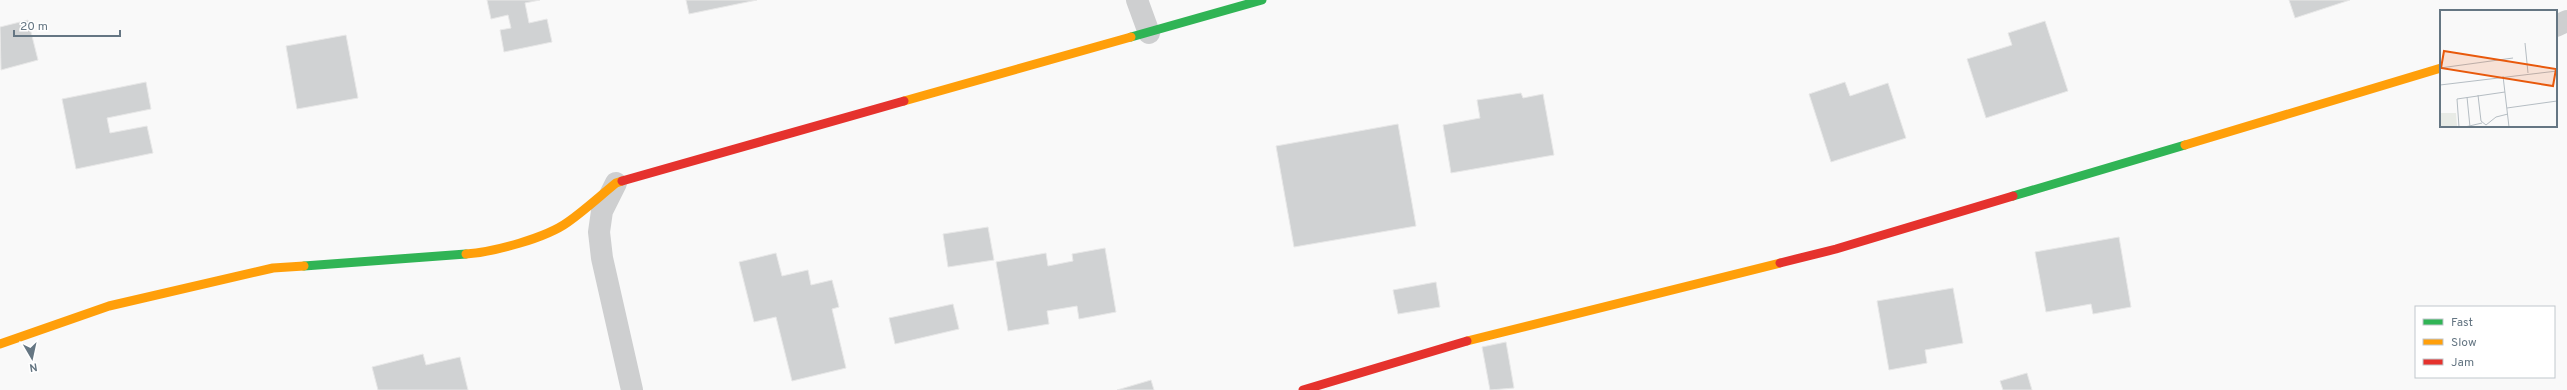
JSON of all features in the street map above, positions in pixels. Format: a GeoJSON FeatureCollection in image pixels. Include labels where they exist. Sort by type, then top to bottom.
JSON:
{"type":"FeatureCollection","features":[{"type":"Feature","properties":{"kind":"street"},"geometry":{"type":"LineString","coordinates":[[1137,0],[1149,33]]}},
{"type":"Feature","properties":{"kind":"street"},"geometry":{"type":"LineString","coordinates":[[0,344],[109,306],[274,268],[484,253],[528,240],[567,223],[616,183],[1262,0]]}},
{"type":"Feature","properties":{"kind":"street"},"geometry":{"type":"LineString","coordinates":[[2557,26],[2567,21]]}},
{"type":"Feature","properties":{"kind":"street"},"geometry":{"type":"LineString","coordinates":[[1303,390],[1492,334],[1836,249],[2440,68]]}},
{"type":"Feature","properties":{"kind":"street"},"geometry":{"type":"LineString","coordinates":[[616,183],[602,211],[599,232],[602,258],[632,390]]}},
{"type":"Feature","properties":{"kind":"building"},"geometry":{"type":"Polygon","coordinates":[[[487,0],[540,0],[525,3],[529,23],[547,19],[552,42],[504,52],[500,30],[511,28],[508,15],[491,19],[487,0]]]}},
{"type":"Feature","properties":{"kind":"building"},"geometry":{"type":"Polygon","coordinates":[[[686,0],[757,0],[689,14],[686,0]]]}},
{"type":"Feature","properties":{"kind":"building"},"geometry":{"type":"Polygon","coordinates":[[[2289,0],[2350,0],[2295,18],[2289,0]]]}},
{"type":"Feature","properties":{"kind":"building"},"geometry":{"type":"Polygon","coordinates":[[[28,20],[38,60],[1,70],[0,27],[28,20]]]}},
{"type":"Feature","properties":{"kind":"building"},"geometry":{"type":"Polygon","coordinates":[[[2045,21],[2068,91],[1986,118],[1967,59],[2012,45],[2008,33],[2045,21]]]}},
{"type":"Feature","properties":{"kind":"building"},"geometry":{"type":"Polygon","coordinates":[[[346,35],[358,98],[297,109],[286,46],[346,35]]]}},
{"type":"Feature","properties":{"kind":"building"},"geometry":{"type":"Polygon","coordinates":[[[146,82],[151,109],[107,118],[110,133],[147,126],[153,153],[76,169],[62,99],[146,82]]]}},
{"type":"Feature","properties":{"kind":"building"},"geometry":{"type":"Polygon","coordinates":[[[1845,82],[1850,96],[1888,83],[1906,138],[1831,162],[1809,94],[1845,82]]]}},
{"type":"Feature","properties":{"kind":"building"},"geometry":{"type":"Polygon","coordinates":[[[1521,93],[1523,98],[1543,94],[1554,155],[1451,173],[1443,125],[1480,118],[1477,100],[1521,93]]]}},
{"type":"Feature","properties":{"kind":"building"},"geometry":{"type":"Polygon","coordinates":[[[1398,124],[1416,226],[1294,247],[1276,146],[1398,124]]]}},
{"type":"Feature","properties":{"kind":"building"},"geometry":{"type":"Polygon","coordinates":[[[988,227],[994,260],[948,267],[943,234],[988,227]]]}},
{"type":"Feature","properties":{"kind":"building"},"geometry":{"type":"Polygon","coordinates":[[[2119,237],[2131,307],[2093,314],[2091,304],[2046,312],[2035,252],[2119,237]]]}},
{"type":"Feature","properties":{"kind":"building"},"geometry":{"type":"Polygon","coordinates":[[[1105,248],[1116,312],[1079,319],[1077,306],[1047,311],[1049,324],[1008,331],[996,262],[1046,253],[1048,266],[1073,261],[1072,254],[1105,248]]]}},
{"type":"Feature","properties":{"kind":"building"},"geometry":{"type":"Polygon","coordinates":[[[776,253],[782,276],[808,270],[811,285],[832,280],[839,307],[832,309],[846,368],[792,381],[776,317],[754,322],[739,262],[776,253]]]}},
{"type":"Feature","properties":{"kind":"building"},"geometry":{"type":"Polygon","coordinates":[[[1436,282],[1440,307],[1398,314],[1393,290],[1436,282]]]}},
{"type":"Feature","properties":{"kind":"building"},"geometry":{"type":"Polygon","coordinates":[[[1953,288],[1963,343],[1925,350],[1927,363],[1889,370],[1877,301],[1953,288]]]}},
{"type":"Feature","properties":{"kind":"building"},"geometry":{"type":"Polygon","coordinates":[[[953,304],[959,329],[895,344],[889,318],[953,304]]]}},
{"type":"Feature","properties":{"kind":"building"},"geometry":{"type":"Polygon","coordinates":[[[1506,342],[1514,388],[1490,390],[1482,347],[1506,342]]]}},
{"type":"Feature","properties":{"kind":"building"},"geometry":{"type":"Polygon","coordinates":[[[423,354],[426,365],[460,357],[468,390],[378,390],[372,367],[423,354]]]}},
{"type":"Feature","properties":{"kind":"building"},"geometry":{"type":"Polygon","coordinates":[[[2027,373],[2032,390],[2003,390],[2000,381],[2027,373]]]}},
{"type":"Feature","properties":{"kind":"building"},"geometry":{"type":"Polygon","coordinates":[[[1151,380],[1154,390],[1117,390],[1151,380]]]}},
{"type":"Feature","properties":{"kind":"traffic: fast"},"geometry":{"type":"LineString","coordinates":[[1131,37],[1262,0]]}},
{"type":"Feature","properties":{"kind":"traffic: fast"},"geometry":{"type":"LineString","coordinates":[[2013,196],[2185,145]]}},
{"type":"Feature","properties":{"kind":"traffic: fast"},"geometry":{"type":"LineString","coordinates":[[304,266],[466,254]]}},
{"type":"Feature","properties":{"kind":"traffic: slow"},"geometry":{"type":"LineString","coordinates":[[904,101],[1131,37]]}},
{"type":"Feature","properties":{"kind":"traffic: slow"},"geometry":{"type":"LineString","coordinates":[[2185,145],[2440,68]]}},
{"type":"Feature","properties":{"kind":"traffic: slow"},"geometry":{"type":"LineString","coordinates":[[466,254],[505,247],[533,239],[558,228],[568,222],[616,183],[622,181]]}},
{"type":"Feature","properties":{"kind":"traffic: slow"},"geometry":{"type":"LineString","coordinates":[[1467,341],[1780,263]]}},
{"type":"Feature","properties":{"kind":"traffic: slow"},"geometry":{"type":"LineString","coordinates":[[0,344],[109,306],[273,268],[304,266]]}},
{"type":"Feature","properties":{"kind":"traffic: jam"},"geometry":{"type":"LineString","coordinates":[[622,181],[904,101]]}},
{"type":"Feature","properties":{"kind":"traffic: jam"},"geometry":{"type":"LineString","coordinates":[[1780,263],[1836,249],[2013,196]]}},
{"type":"Feature","properties":{"kind":"traffic: jam"},"geometry":{"type":"LineString","coordinates":[[1303,390],[1467,341]]}}]}
